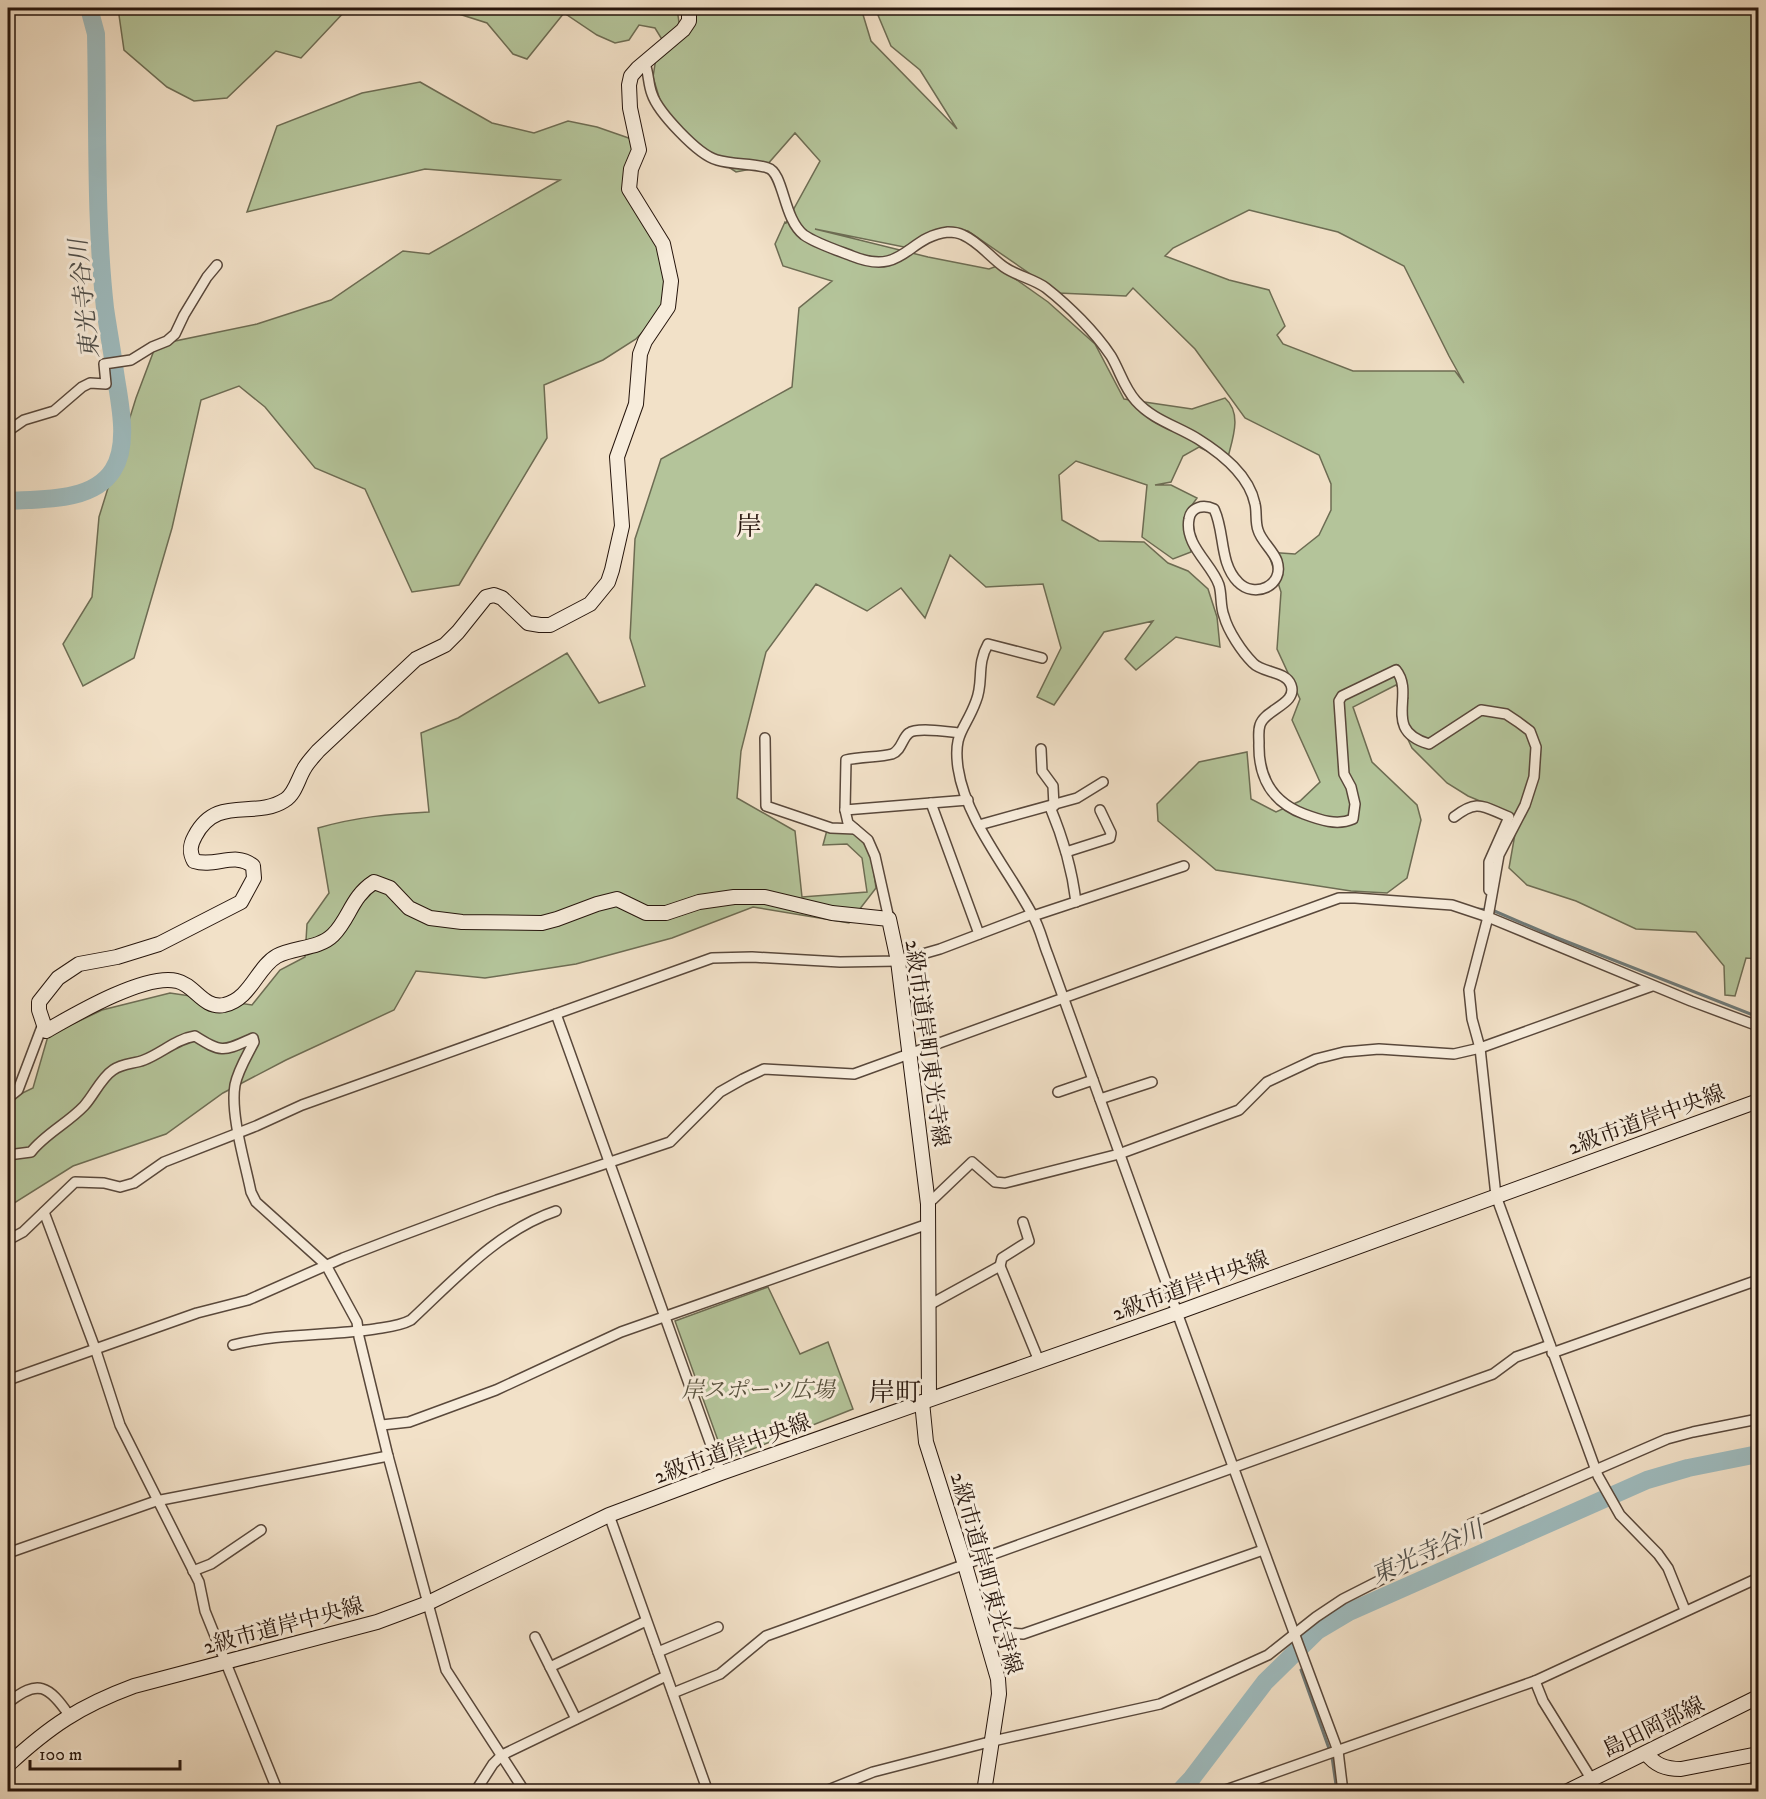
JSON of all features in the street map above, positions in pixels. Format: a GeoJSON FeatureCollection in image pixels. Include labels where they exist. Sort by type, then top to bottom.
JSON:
{"type":"FeatureCollection","features":[{"type":"Feature","properties":{"kind":"street"},"geometry":{"type":"LineString","coordinates":[[8,1098],[18,1090],[43,1024],[39,1002],[58,978],[79,964],[117,957],[159,944],[241,902],[254,878],[253,866],[246,860],[234,858],[201,864],[194,861],[190,854],[198,829],[208,818],[218,813],[272,806],[287,800],[304,768],[318,751],[416,659],[444,645],[458,632],[486,597],[494,595],[502,598],[528,623],[550,625],[590,604],[608,582],[622,526],[617,457],[636,404],[642,348],[668,308],[671,281],[663,244],[629,189],[628,178],[639,150],[630,108],[629,85],[631,76],[683,30],[689,21],[689,8]]}},
{"type":"Feature","properties":{"kind":"street"},"geometry":{"type":"LineString","coordinates":[[645,63],[649,72],[652,94],[662,110],[693,146],[712,159],[730,164],[768,167],[773,171],[779,179],[793,222],[804,235],[869,262],[881,263],[892,261],[937,235],[949,232],[962,234],[983,248],[1003,266],[1045,287],[1092,330],[1111,355],[1126,389],[1151,414],[1196,438],[1230,463],[1245,481],[1252,494],[1256,505],[1258,531],[1277,562],[1277,579],[1271,586],[1259,590],[1248,589],[1238,582],[1227,561],[1218,517],[1214,509],[1199,506],[1189,519],[1190,533],[1198,553],[1218,584],[1224,617],[1235,638],[1251,662],[1258,668],[1287,678],[1291,685],[1292,693],[1288,701],[1263,718],[1259,728],[1258,753],[1262,773],[1269,789],[1283,803],[1303,813],[1333,822],[1353,819],[1355,804],[1351,787],[1344,774],[1339,701],[1342,696],[1396,670],[1401,676],[1401,718],[1406,729],[1417,740],[1429,744],[1481,710],[1506,714],[1530,731],[1536,747],[1534,777],[1525,805],[1499,855],[1488,917],[1469,990],[1472,1019],[1480,1048],[1496,1196],[1597,1474],[1620,1515],[1658,1554],[1668,1568],[1685,1610]]}},
{"type":"Feature","properties":{"kind":"street"},"geometry":{"type":"LineString","coordinates":[[8,431],[24,420],[54,411],[90,383],[106,384],[104,364],[131,360],[167,341],[175,334],[207,277],[217,265]]}},
{"type":"Feature","properties":{"kind":"street"},"geometry":{"type":"LineString","coordinates":[[1042,658],[988,644],[981,655],[977,700],[956,744],[958,771],[979,825],[1032,915],[1064,998],[1176,1313],[1338,1751],[1343,1791]]}},
{"type":"Feature","properties":{"kind":"street"},"geometry":{"type":"LineString","coordinates":[[889,919],[876,856],[868,840],[848,823],[844,810],[846,760],[862,756],[893,754],[901,747],[908,733],[915,730],[960,733]]}},
{"type":"Feature","properties":{"kind":"street"},"geometry":{"type":"LineString","coordinates":[[765,738],[766,806],[831,828],[855,829]]}},
{"type":"Feature","properties":{"kind":"street"},"geometry":{"type":"LineString","coordinates":[[1041,749],[1042,771],[1053,786],[1052,806],[1062,836],[1076,902]]}},
{"type":"Feature","properties":{"kind":"street"},"geometry":{"type":"LineString","coordinates":[[979,825],[1077,798],[1103,782]]}},
{"type":"Feature","properties":{"kind":"street"},"geometry":{"type":"LineString","coordinates":[[844,810],[968,800]]}},
{"type":"Feature","properties":{"kind":"street"},"geometry":{"type":"LineString","coordinates":[[931,803],[979,934]]}},
{"type":"Feature","properties":{"kind":"street"},"geometry":{"type":"LineString","coordinates":[[1454,817],[1467,806],[1477,804],[1509,817],[1489,862],[1490,904]]}},
{"type":"Feature","properties":{"kind":"street"},"geometry":{"type":"LineString","coordinates":[[1066,852],[1110,838],[1111,833],[1100,810]]}},
{"type":"Feature","properties":{"kind":"street"},"geometry":{"type":"LineString","coordinates":[[8,1240],[23,1232],[75,1182],[120,1186],[134,1183],[164,1162],[239,1133],[302,1105],[712,958],[752,957],[840,962],[898,961],[940,949],[1032,915],[1184,866]]}},
{"type":"Feature","properties":{"kind":"street","name":"2級市道岸町東光寺線"},"geometry":{"type":"LineString","coordinates":[[43,1024],[46,1031],[96,1002],[146,984],[171,980],[179,981],[210,1004],[223,1005],[239,999],[276,957],[323,942],[333,935],[363,890],[374,882],[390,888],[409,908],[430,918],[462,922],[542,923],[617,899],[646,913],[666,913],[699,902],[734,897],[765,897],[832,913],[889,919],[898,961],[928,1204],[929,1305],[926,1442],[998,1679],[999,1694],[984,1791]]}},
{"type":"Feature","properties":{"kind":"street"},"geometry":{"type":"LineString","coordinates":[[8,1380],[197,1313],[248,1300],[326,1265],[497,1200],[670,1142],[720,1092],[764,1069],[854,1074],[1339,898],[1452,905],[1488,917],[1652,986],[1758,1026]]}},
{"type":"Feature","properties":{"kind":"street"},"geometry":{"type":"LineString","coordinates":[[928,1204],[972,1162],[995,1182],[1005,1183],[1119,1154],[1239,1110],[1266,1082],[1316,1059],[1344,1052],[1379,1049],[1454,1054],[1480,1048],[1652,986]]}},
{"type":"Feature","properties":{"kind":"street"},"geometry":{"type":"LineString","coordinates":[[556,1014],[721,1473]]}},
{"type":"Feature","properties":{"kind":"street"},"geometry":{"type":"LineString","coordinates":[[8,1155],[31,1152],[37,1143],[83,1107],[111,1071],[123,1064],[144,1060],[186,1038],[195,1036],[214,1048],[227,1050],[253,1038],[254,1042],[235,1085],[234,1111],[251,1192],[256,1202],[326,1265],[357,1322],[388,1456],[446,1670],[525,1791]]}},
{"type":"Feature","properties":{"kind":"street"},"geometry":{"type":"LineString","coordinates":[[1058,1092],[1093,1080]]}},
{"type":"Feature","properties":{"kind":"street"},"geometry":{"type":"LineString","coordinates":[[1100,1099],[1152,1082]]}},
{"type":"Feature","properties":{"kind":"street","name":"2級市道岸中央線"},"geometry":{"type":"LineString","coordinates":[[8,1765],[36,1738],[69,1715],[102,1698],[134,1686],[377,1622],[428,1603],[609,1515],[721,1473],[1176,1313],[1758,1101]]}},
{"type":"Feature","properties":{"kind":"street"},"geometry":{"type":"LineString","coordinates":[[233,1345],[276,1336],[358,1331],[403,1324],[411,1320],[472,1265],[513,1233],[535,1218],[556,1211]]}},
{"type":"Feature","properties":{"kind":"street"},"geometry":{"type":"LineString","coordinates":[[44,1212],[120,1425],[156,1501],[199,1582],[205,1611],[278,1791]]}},
{"type":"Feature","properties":{"kind":"street"},"geometry":{"type":"LineString","coordinates":[[1023,1222],[1029,1241],[1002,1258],[1000,1266],[1039,1361]]}},
{"type":"Feature","properties":{"kind":"street"},"geometry":{"type":"LineString","coordinates":[[382,1425],[409,1422],[496,1390],[621,1332],[928,1224]]}},
{"type":"Feature","properties":{"kind":"street"},"geometry":{"type":"LineString","coordinates":[[929,1305],[1000,1266]]}},
{"type":"Feature","properties":{"kind":"street"},"geometry":{"type":"LineString","coordinates":[[673,1693],[720,1674],[766,1636],[1493,1374],[1516,1357],[1551,1349],[1758,1280]]}},
{"type":"Feature","properties":{"kind":"street"},"geometry":{"type":"LineString","coordinates":[[823,1791],[873,1772],[993,1741],[1160,1704],[1268,1655],[1343,1599],[1461,1539],[1470,1524],[1597,1474],[1667,1439],[1758,1419]]}},
{"type":"Feature","properties":{"kind":"street"},"geometry":{"type":"LineString","coordinates":[[8,1553],[156,1501],[388,1456]]}},
{"type":"Feature","properties":{"kind":"street"},"geometry":{"type":"LineString","coordinates":[[609,1515],[708,1791]]}},
{"type":"Feature","properties":{"kind":"street"},"geometry":{"type":"LineString","coordinates":[[193,1571],[211,1564],[261,1530]]}},
{"type":"Feature","properties":{"kind":"street"},"geometry":{"type":"LineString","coordinates":[[984,1631],[1023,1634],[1263,1550]]}},
{"type":"Feature","properties":{"kind":"street"},"geometry":{"type":"LineString","coordinates":[[1220,1791],[1535,1681],[1758,1578]]}},
{"type":"Feature","properties":{"kind":"street"},"geometry":{"type":"LineString","coordinates":[[550,1667],[646,1621]]}},
{"type":"Feature","properties":{"kind":"street"},"geometry":{"type":"LineString","coordinates":[[658,1652],[718,1627]]}},
{"type":"Feature","properties":{"kind":"street"},"geometry":{"type":"LineString","coordinates":[[535,1637],[576,1719]]}},
{"type":"Feature","properties":{"kind":"street"},"geometry":{"type":"LineString","coordinates":[[476,1791],[493,1764],[502,1755],[666,1676]]}},
{"type":"Feature","properties":{"kind":"street"},"geometry":{"type":"LineString","coordinates":[[1535,1681],[1543,1701],[1592,1779],[1573,1791]]}},
{"type":"Feature","properties":{"kind":"street"},"geometry":{"type":"LineString","coordinates":[[8,1703],[22,1691],[46,1690],[55,1696],[69,1715]]}},
{"type":"Feature","properties":{"kind":"street","name":"島田岡部線"},"geometry":{"type":"LineString","coordinates":[[1566,1791],[1758,1697]]}},
{"type":"Feature","properties":{"kind":"street"},"geometry":{"type":"LineString","coordinates":[[1646,1753],[1654,1763],[1668,1769],[1681,1769],[1758,1754]]}},
{"type":"Feature","properties":{"kind":"green space"},"geometry":{"type":"Polygon","coordinates":[[[128,8],[348,8],[301,58],[276,51],[227,98],[194,101],[167,87],[124,50],[119,15],[128,8]]]}},
{"type":"Feature","properties":{"kind":"green space"},"geometry":{"type":"Polygon","coordinates":[[[440,8],[677,8],[680,30],[666,46],[655,28],[639,25],[629,40],[615,43],[597,35],[564,13],[527,59],[513,54],[487,23],[440,8]]]}},
{"type":"Feature","properties":{"kind":"green space"},"geometry":{"type":"Polygon","coordinates":[[[689,8],[861,8],[871,41],[957,129],[920,70],[891,46],[875,8],[1758,8],[1758,959],[1746,958],[1735,996],[1725,995],[1724,966],[1696,932],[1636,929],[1576,901],[1527,885],[1509,868],[1518,817],[1468,796],[1447,783],[1412,748],[1397,716],[1408,698],[1396,685],[1353,707],[1372,762],[1417,805],[1421,820],[1407,878],[1387,893],[1351,891],[1216,870],[1158,821],[1157,804],[1199,762],[1247,752],[1251,799],[1276,812],[1300,801],[1320,782],[1292,720],[1300,699],[1277,649],[1281,592],[1268,552],[1295,554],[1319,535],[1331,510],[1331,484],[1319,455],[1245,418],[1195,349],[1133,288],[1126,296],[1058,293],[968,231],[947,227],[904,247],[815,229],[928,257],[989,269],[997,266],[1048,302],[1095,344],[1124,399],[1192,409],[1225,398],[1234,412],[1235,419],[1227,461],[1199,447],[1183,456],[1171,482],[1155,485],[1171,485],[1197,498],[1185,515],[1191,552],[1173,559],[1142,537],[1147,485],[1076,461],[1059,475],[1062,520],[1099,541],[1144,542],[1168,563],[1188,571],[1208,589],[1217,617],[1220,647],[1176,637],[1136,670],[1125,659],[1153,621],[1104,632],[1054,705],[1037,697],[1061,648],[1043,584],[986,587],[950,555],[925,618],[901,588],[867,611],[816,584],[766,652],[741,751],[737,798],[795,831],[802,897],[867,892],[862,858],[847,844],[823,845],[827,830],[855,833],[871,852],[876,888],[849,923],[753,907],[672,938],[576,964],[485,978],[416,971],[394,1010],[286,1060],[223,1093],[166,1134],[73,1166],[8,1207],[8,1100],[33,1088],[48,1036],[102,1010],[170,993],[252,1005],[280,970],[305,957],[307,924],[329,893],[318,828],[373,817],[429,812],[421,733],[458,718],[567,653],[599,703],[645,686],[630,638],[635,539],[661,459],[792,387],[799,308],[832,281],[783,266],[775,244],[820,161],[795,133],[766,166],[736,172],[685,139],[662,107],[653,77],[656,58],[677,38],[689,8]],[[1249,210],[1173,248],[1165,256],[1229,280],[1269,290],[1285,326],[1277,335],[1283,344],[1353,371],[1455,371],[1464,383],[1404,266],[1338,232],[1249,210]]]}},
{"type":"Feature","properties":{"kind":"green space"},"geometry":{"type":"Polygon","coordinates":[[[420,82],[492,123],[534,133],[568,121],[597,127],[643,143],[626,187],[671,257],[662,311],[636,339],[603,360],[544,385],[547,438],[459,585],[412,592],[365,489],[315,468],[265,407],[239,386],[201,400],[172,528],[134,658],[83,686],[63,644],[92,597],[99,517],[136,398],[156,345],[257,324],[331,300],[403,251],[429,254],[560,180],[425,169],[247,212],[277,126],[362,93],[420,82]]]}},
{"type":"Feature","properties":{"kind":"green space","name":"岸スポーツ広場"},"geometry":{"type":"Polygon","coordinates":[[[768,1287],[800,1354],[828,1342],[853,1409],[725,1460],[675,1321],[768,1287]]]}},
{"type":"Feature","properties":{"kind":"waterway","name":"東光寺谷川"},"geometry":{"type":"LineString","coordinates":[[8,501],[65,497],[93,488],[113,470],[121,447],[121,409],[102,274],[98,206],[96,34],[89,8]]}},
{"type":"Feature","properties":{"kind":"waterway"},"geometry":{"type":"LineString","coordinates":[[1475,909],[1492,910],[1758,1017]]}},
{"type":"Feature","properties":{"kind":"waterway","name":"東光寺谷川"},"geometry":{"type":"LineString","coordinates":[[1179,1792],[1265,1682],[1317,1631],[1349,1612],[1647,1480],[1688,1468],[1758,1454]]}},
{"type":"Feature","properties":{"kind":"waterway"},"geometry":{"type":"LineString","coordinates":[[1301,1670],[1332,1757],[1337,1792]]}},
{"type":"Feature","properties":{"kind":"district","name":"岸"},"geometry":{"type":"Point","coordinates":[749,526]}},
{"type":"Feature","properties":{"kind":"district","name":"岸町"},"geometry":{"type":"Point","coordinates":[895,1392]}}]}
